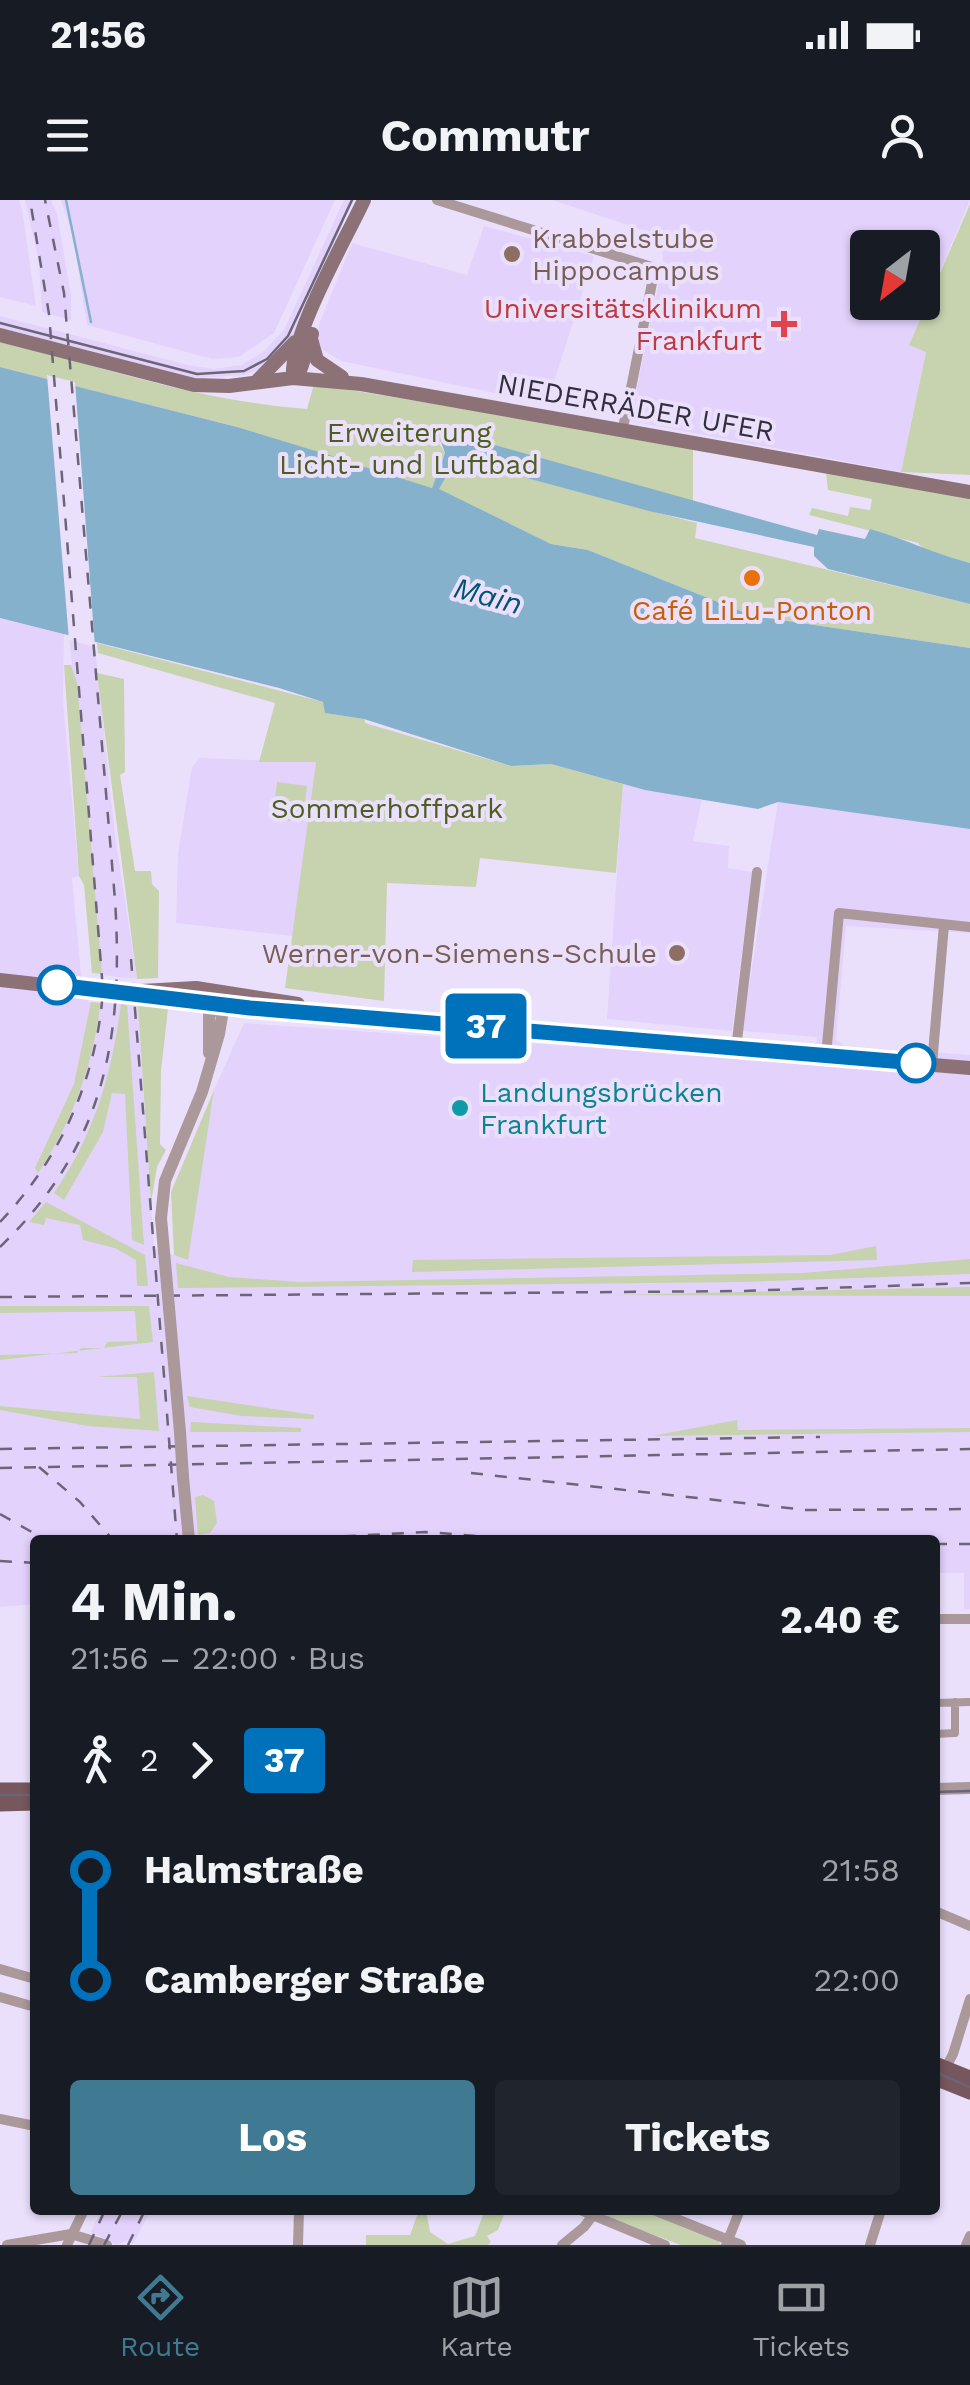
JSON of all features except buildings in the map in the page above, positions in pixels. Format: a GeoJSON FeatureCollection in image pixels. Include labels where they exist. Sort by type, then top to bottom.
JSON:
{"type":"FeatureCollection","features":[{"type":"Feature","properties":{"kind":"main road"},"geometry":{"type":"LineString","coordinates":[[293,378],[301,368],[309,328],[364,200]]}},
{"type":"Feature","properties":{"kind":"main road"},"geometry":{"type":"LineString","coordinates":[[309,328],[317,360],[332,372],[361,384]]}},
{"type":"Feature","properties":{"kind":"main road"},"geometry":{"type":"LineString","coordinates":[[257,381],[309,328]]}},
{"type":"Feature","properties":{"kind":"main road","name":"NIEDERRÄDER UFER"},"geometry":{"type":"LineString","coordinates":[[0,335],[194,385],[229,386],[293,378],[361,384],[970,492]]}},
{"type":"Feature","properties":{"kind":"main road"},"geometry":{"type":"LineString","coordinates":[[0,980],[215,1003],[970,1068]]}},
{"type":"Feature","properties":{"kind":"main road"},"geometry":{"type":"LineString","coordinates":[[215,1003],[260,1005]]}},
{"type":"Feature","properties":{"kind":"main road"},"geometry":{"type":"LineString","coordinates":[[0,1790],[30,1790]]}},
{"type":"Feature","properties":{"kind":"main road"},"geometry":{"type":"LineString","coordinates":[[0,1804],[30,1803]]}},
{"type":"Feature","properties":{"kind":"main road"},"geometry":{"type":"LineString","coordinates":[[940,2075],[970,2078]]}},
{"type":"Feature","properties":{"kind":"main road"},"geometry":{"type":"LineString","coordinates":[[940,2076],[970,2092]]}},
{"type":"Feature","properties":{"kind":"street"},"geometry":{"type":"LineString","coordinates":[[437,200],[655,268],[624,428]]}},
{"type":"Feature","properties":{"kind":"street"},"geometry":{"type":"LineString","coordinates":[[736,1049],[757,872]]}},
{"type":"Feature","properties":{"kind":"street"},"geometry":{"type":"LineString","coordinates":[[826,1056],[839,913],[970,927]]}},
{"type":"Feature","properties":{"kind":"street"},"geometry":{"type":"LineString","coordinates":[[932,1065],[944,925]]}},
{"type":"Feature","properties":{"kind":"street"},"geometry":{"type":"LineString","coordinates":[[189,1535],[165,1263],[164,1181],[209,1071],[215,1003]]}},
{"type":"Feature","properties":{"kind":"street"},"geometry":{"type":"LineString","coordinates":[[940,1619],[970,1619]]}},
{"type":"Feature","properties":{"kind":"street"},"geometry":{"type":"LineString","coordinates":[[940,1734],[955,1733],[955,1702]]}},
{"type":"Feature","properties":{"kind":"street"},"geometry":{"type":"LineString","coordinates":[[940,1703],[970,1702]]}},
{"type":"Feature","properties":{"kind":"street"},"geometry":{"type":"LineString","coordinates":[[940,1789],[970,1788]]}},
{"type":"Feature","properties":{"kind":"street"},"geometry":{"type":"LineString","coordinates":[[940,1913],[970,1926]]}},
{"type":"Feature","properties":{"kind":"street"},"geometry":{"type":"LineString","coordinates":[[0,1969],[30,1978]]}},
{"type":"Feature","properties":{"kind":"street"},"geometry":{"type":"LineString","coordinates":[[0,1997],[30,2006]]}},
{"type":"Feature","properties":{"kind":"street"},"geometry":{"type":"LineString","coordinates":[[940,2070],[970,2000]]}},
{"type":"Feature","properties":{"kind":"street"},"geometry":{"type":"LineString","coordinates":[[0,2120],[30,2125]]}},
{"type":"Feature","properties":{"kind":"street"},"geometry":{"type":"LineString","coordinates":[[67,2241],[81,2215]]}},
{"type":"Feature","properties":{"kind":"street"},"geometry":{"type":"LineString","coordinates":[[298,2215],[298,2245]]}},
{"type":"Feature","properties":{"kind":"street"},"geometry":{"type":"LineString","coordinates":[[562,2245],[593,2215]]}},
{"type":"Feature","properties":{"kind":"street"},"geometry":{"type":"LineString","coordinates":[[599,2215],[666,2245]]}},
{"type":"Feature","properties":{"kind":"street"},"geometry":{"type":"LineString","coordinates":[[665,2215],[741,2245]]}},
{"type":"Feature","properties":{"kind":"street"},"geometry":{"type":"LineString","coordinates":[[727,2242],[738,2215]]}},
{"type":"Feature","properties":{"kind":"street"},"geometry":{"type":"LineString","coordinates":[[870,2245],[879,2215]]}},
{"type":"Feature","properties":{"kind":"street"},"geometry":{"type":"LineString","coordinates":[[966,2245],[970,2236]]}},
{"type":"Feature","properties":{"kind":"street"},"geometry":{"type":"LineString","coordinates":[[29,2241],[43,2245]]}},
{"type":"Feature","properties":{"kind":"street"},"geometry":{"type":"LineString","coordinates":[[6,2245],[67,2241],[107,2245]]}},
{"type":"Feature","properties":{"kind":"shaded area"},"geometry":{"type":"Polygon","coordinates":[[[0,200],[19,200],[36,306],[0,297],[0,200]]]}},
{"type":"Feature","properties":{"kind":"shaded area"},"geometry":{"type":"Polygon","coordinates":[[[25,200],[51,200],[57,214],[71,295],[71,320],[42,312],[39,263],[25,200]]]}},
{"type":"Feature","properties":{"kind":"shaded area"},"geometry":{"type":"Polygon","coordinates":[[[61,200],[335,200],[274,333],[239,357],[212,359],[87,325],[73,236],[61,200]]]}},
{"type":"Feature","properties":{"kind":"shaded area"},"geometry":{"type":"Polygon","coordinates":[[[344,200],[354,200],[293,336],[264,367],[245,375],[196,378],[0,328],[0,316],[188,365],[214,369],[241,365],[263,352],[284,330],[344,200]]]}},
{"type":"Feature","properties":{"kind":"shaded area","name":"Universitätsklinikum Frankfurt"},"geometry":{"type":"Polygon","coordinates":[[[552,200],[970,200],[940,271],[940,230],[850,230],[850,320],[920,320],[909,345],[926,351],[901,472],[630,421],[663,262],[661,236],[552,200]]]}},
{"type":"Feature","properties":{"kind":"shaded area"},"geometry":{"type":"Polygon","coordinates":[[[484,226],[594,256],[547,404],[341,361],[322,349],[317,337],[320,322],[352,243],[467,275],[484,226]]]}},
{"type":"Feature","properties":{"kind":"shaded area"},"geometry":{"type":"Polygon","coordinates":[[[0,618],[64,633],[63,702],[79,876],[72,878],[81,975],[88,1002],[138,1005],[154,1248],[187,1260],[214,1090],[244,1023],[815,1063],[817,1037],[742,1031],[778,802],[970,829],[970,933],[846,926],[836,1040],[845,1046],[970,1055],[970,1609],[964,1609],[964,1573],[940,1573],[940,1535],[30,1535],[30,1604],[0,1607],[0,618]]]}},
{"type":"Feature","properties":{"kind":"shaded area"},"geometry":{"type":"Polygon","coordinates":[[[69,635],[94,638],[115,836],[137,979],[102,975],[69,635]]]}},
{"type":"Feature","properties":{"kind":"shaded area"},"geometry":{"type":"Polygon","coordinates":[[[200,758],[316,762],[293,936],[176,923],[178,854],[192,767],[200,758]]]}},
{"type":"Feature","properties":{"kind":"shaded area","name":"Werner-von-Siemens-Schule"},"geometry":{"type":"Polygon","coordinates":[[[623,784],[702,800],[693,841],[729,846],[728,868],[752,872],[732,1031],[607,1019],[623,784]]]}},
{"type":"Feature","properties":{"kind":"shaded area"},"geometry":{"type":"Polygon","coordinates":[[[99,2215],[148,2215],[133,2244],[127,2240],[117,2245],[91,2232],[99,2215]]]}},
{"type":"Feature","properties":{"kind":"green space"},"geometry":{"type":"Polygon","coordinates":[[[970,204],[970,475],[901,472],[926,352],[909,345],[920,320],[940,320],[940,273],[970,204]]]}},
{"type":"Feature","properties":{"kind":"green space","name":"Erweiterung Licht- und Luftbad"},"geometry":{"type":"Polygon","coordinates":[[[0,340],[228,399],[307,409],[314,384],[693,447],[693,502],[455,434],[439,443],[445,453],[432,488],[351,467],[237,427],[0,367],[0,340]]]}},
{"type":"Feature","properties":{"kind":"green space"},"geometry":{"type":"Polygon","coordinates":[[[455,459],[697,523],[695,538],[970,604],[970,648],[753,616],[588,550],[551,544],[438,490],[455,459]]]}},
{"type":"Feature","properties":{"kind":"green space"},"geometry":{"type":"Polygon","coordinates":[[[826,472],[970,496],[970,563],[925,552],[918,543],[809,515],[812,508],[848,516],[850,507],[870,510],[872,499],[828,490],[826,472]]]}},
{"type":"Feature","properties":{"kind":"green space","name":"Sommerhoffpark"},"geometry":{"type":"Polygon","coordinates":[[[97,643],[323,702],[326,713],[365,719],[365,723],[511,766],[551,764],[623,784],[616,873],[480,858],[476,887],[387,883],[384,1001],[285,988],[316,762],[259,762],[275,703],[98,653],[97,643]]]}},
{"type":"Feature","properties":{"kind":"green space"},"geometry":{"type":"Polygon","coordinates":[[[64,665],[71,665],[77,683],[102,974],[92,973],[84,885],[79,876],[64,665]]]}},
{"type":"Feature","properties":{"kind":"green space"},"geometry":{"type":"Polygon","coordinates":[[[97,673],[124,679],[125,772],[120,775],[135,871],[151,871],[152,884],[159,891],[158,978],[137,979],[97,673]]]}},
{"type":"Feature","properties":{"kind":"green space"},"geometry":{"type":"Polygon","coordinates":[[[277,782],[307,786],[303,822],[273,819],[277,782]]]}},
{"type":"Feature","properties":{"kind":"green space"},"geometry":{"type":"Polygon","coordinates":[[[91,1002],[101,1003],[86,1073],[61,1134],[38,1173],[35,1168],[74,1084],[91,1002]]]}},
{"type":"Feature","properties":{"kind":"green space"},"geometry":{"type":"Polygon","coordinates":[[[121,1004],[127,1005],[144,1245],[132,1240],[125,1094],[112,1093],[103,1132],[64,1200],[54,1193],[80,1149],[99,1103],[121,1004]]]}},
{"type":"Feature","properties":{"kind":"green space"},"geometry":{"type":"Polygon","coordinates":[[[138,1005],[168,1009],[161,1071],[160,1144],[166,1150],[157,1167],[151,1203],[138,1005]]]}},
{"type":"Feature","properties":{"kind":"green space"},"geometry":{"type":"Polygon","coordinates":[[[214,1090],[188,1260],[174,1255],[171,1192],[214,1090]]]}},
{"type":"Feature","properties":{"kind":"green space"},"geometry":{"type":"Polygon","coordinates":[[[46,1202],[145,1255],[148,1286],[137,1286],[136,1260],[115,1248],[83,1240],[80,1225],[46,1218],[44,1225],[29,1222],[46,1202]]]}},
{"type":"Feature","properties":{"kind":"green space"},"geometry":{"type":"Polygon","coordinates":[[[876,1246],[877,1260],[412,1272],[413,1260],[830,1255],[876,1246]]]}},
{"type":"Feature","properties":{"kind":"green space"},"geometry":{"type":"Polygon","coordinates":[[[970,1259],[970,1274],[743,1282],[178,1288],[176,1263],[229,1277],[299,1282],[803,1273],[970,1259]]]}},
{"type":"Feature","properties":{"kind":"green space"},"geometry":{"type":"Polygon","coordinates":[[[970,1287],[970,1296],[611,1295],[970,1287]]]}},
{"type":"Feature","properties":{"kind":"green space"},"geometry":{"type":"Polygon","coordinates":[[[0,1306],[149,1306],[153,1342],[104,1348],[107,1342],[137,1341],[135,1311],[0,1313],[0,1306]]]}},
{"type":"Feature","properties":{"kind":"green space"},"geometry":{"type":"Polygon","coordinates":[[[55,1354],[0,1360],[0,1355],[55,1354]]]}},
{"type":"Feature","properties":{"kind":"green space"},"geometry":{"type":"Polygon","coordinates":[[[154,1372],[159,1431],[88,1426],[0,1410],[0,1406],[140,1419],[137,1377],[96,1377],[154,1372]]]}},
{"type":"Feature","properties":{"kind":"green space"},"geometry":{"type":"Polygon","coordinates":[[[187,1396],[314,1415],[314,1419],[242,1416],[190,1407],[187,1396]]]}},
{"type":"Feature","properties":{"kind":"green space"},"geometry":{"type":"Polygon","coordinates":[[[737,1420],[738,1430],[970,1428],[970,1432],[652,1436],[737,1420]]]}},
{"type":"Feature","properties":{"kind":"green space"},"geometry":{"type":"Polygon","coordinates":[[[191,1422],[301,1428],[301,1432],[190,1432],[191,1422]]]}},
{"type":"Feature","properties":{"kind":"green space"},"geometry":{"type":"Polygon","coordinates":[[[203,1495],[214,1501],[217,1523],[210,1533],[198,1535],[195,1497],[203,1495]]]}},
{"type":"Feature","properties":{"kind":"green space"},"geometry":{"type":"Polygon","coordinates":[[[417,2215],[427,2215],[430,2232],[448,2244],[475,2236],[483,2215],[504,2215],[498,2230],[487,2236],[491,2242],[488,2245],[366,2245],[366,2235],[410,2235],[417,2215]]]}},
{"type":"Feature","properties":{"kind":"green space"},"geometry":{"type":"Polygon","coordinates":[[[606,2215],[656,2215],[717,2239],[721,2245],[681,2245],[606,2215]]]}},
{"type":"Feature","properties":{"kind":"water","name":"Main"},"geometry":{"type":"Polygon","coordinates":[[[0,367],[237,427],[332,456],[350,467],[352,463],[432,488],[445,453],[440,439],[455,434],[817,535],[819,529],[865,539],[870,529],[970,563],[970,604],[828,569],[814,556],[814,547],[649,511],[456,459],[439,489],[551,544],[588,550],[753,616],[970,648],[970,829],[778,802],[758,809],[645,790],[551,764],[511,766],[364,719],[325,713],[323,702],[279,688],[0,618],[0,367]]]}},
{"type":"Feature","properties":{"kind":"pier"},"geometry":{"type":"Polygon","coordinates":[[[47,375],[75,382],[95,647],[69,640],[47,375]]]}},
{"type":"Feature","properties":{"kind":"waterway"},"geometry":{"type":"LineString","coordinates":[[66,200],[91,322]]}},
{"type":"Feature","properties":{"kind":"tram line"},"geometry":{"type":"LineString","coordinates":[[0,323],[197,374],[244,371],[267,359],[288,336],[352,200]]}},
{"type":"Feature","properties":{"kind":"tram line"},"geometry":{"type":"LineString","coordinates":[[940,1792],[970,1791]]}},
{"type":"Feature","properties":{"kind":"tram line"},"geometry":{"type":"LineString","coordinates":[[0,1795],[30,1795]]}},
{"type":"Feature","properties":{"kind":"tram line"},"geometry":{"type":"LineString","coordinates":[[940,2074],[970,2087]]}},
{"type":"Feature","properties":{"kind":"railway"},"geometry":{"type":"LineString","coordinates":[[0,1222],[41,1171],[72,1115],[93,1054],[103,990],[49,314],[30,200]]}},
{"type":"Feature","properties":{"kind":"railway"},"geometry":{"type":"LineString","coordinates":[[0,1247],[35,1209],[63,1170],[84,1130],[100,1088],[115,999],[115,900],[64,293],[45,200]]}},
{"type":"Feature","properties":{"kind":"railway"},"geometry":{"type":"LineString","coordinates":[[131,959],[177,1535]]}},
{"type":"Feature","properties":{"kind":"railway"},"geometry":{"type":"LineString","coordinates":[[0,1297],[743,1291],[970,1283]]}},
{"type":"Feature","properties":{"kind":"railway"},"geometry":{"type":"LineString","coordinates":[[0,1449],[820,1437]]}},
{"type":"Feature","properties":{"kind":"railway"},"geometry":{"type":"LineString","coordinates":[[0,1468],[970,1449]]}},
{"type":"Feature","properties":{"kind":"railway"},"geometry":{"type":"LineString","coordinates":[[39,1467],[80,1502],[109,1535]]}},
{"type":"Feature","properties":{"kind":"railway"},"geometry":{"type":"LineString","coordinates":[[471,1473],[806,1510],[970,1509]]}},
{"type":"Feature","properties":{"kind":"railway"},"geometry":{"type":"LineString","coordinates":[[0,1514],[37,1535]]}},
{"type":"Feature","properties":{"kind":"railway"},"geometry":{"type":"LineString","coordinates":[[368,1535],[464,1535]]}},
{"type":"Feature","properties":{"kind":"railway"},"geometry":{"type":"LineString","coordinates":[[940,1544],[970,1544]]}},
{"type":"Feature","properties":{"kind":"railway"},"geometry":{"type":"LineString","coordinates":[[0,1561],[30,1563]]}},
{"type":"Feature","properties":{"kind":"railway"},"geometry":{"type":"LineString","coordinates":[[89,2245],[103,2215]]}},
{"type":"Feature","properties":{"kind":"railway"},"geometry":{"type":"LineString","coordinates":[[104,2245],[120,2215]]}},
{"type":"Feature","properties":{"kind":"railway"},"geometry":{"type":"LineString","coordinates":[[128,2245],[143,2215]]}},
{"type":"Feature","properties":{"kind":"bus line","name":"37"},"geometry":{"type":"LineString","coordinates":[[57,985],[250,1008],[314,1010],[916,1063]]}},
{"type":"Feature","properties":{"kind":"place","name":"Krabbelstube Hippocampus"},"geometry":{"type":"Point","coordinates":[512,254]}},
{"type":"Feature","properties":{"kind":"place","name":"Universitätsklinikum Frankfurt"},"geometry":{"type":"Point","coordinates":[784,324]}},
{"type":"Feature","properties":{"kind":"place","name":"Café LiLu-Ponton"},"geometry":{"type":"Point","coordinates":[752,578]}},
{"type":"Feature","properties":{"kind":"place","name":"Werner-von-Siemens-Schule"},"geometry":{"type":"Point","coordinates":[677,953]}},
{"type":"Feature","properties":{"kind":"place","name":"Landungsbrücken Frankfurt"},"geometry":{"type":"Point","coordinates":[460,1108]}}]}
